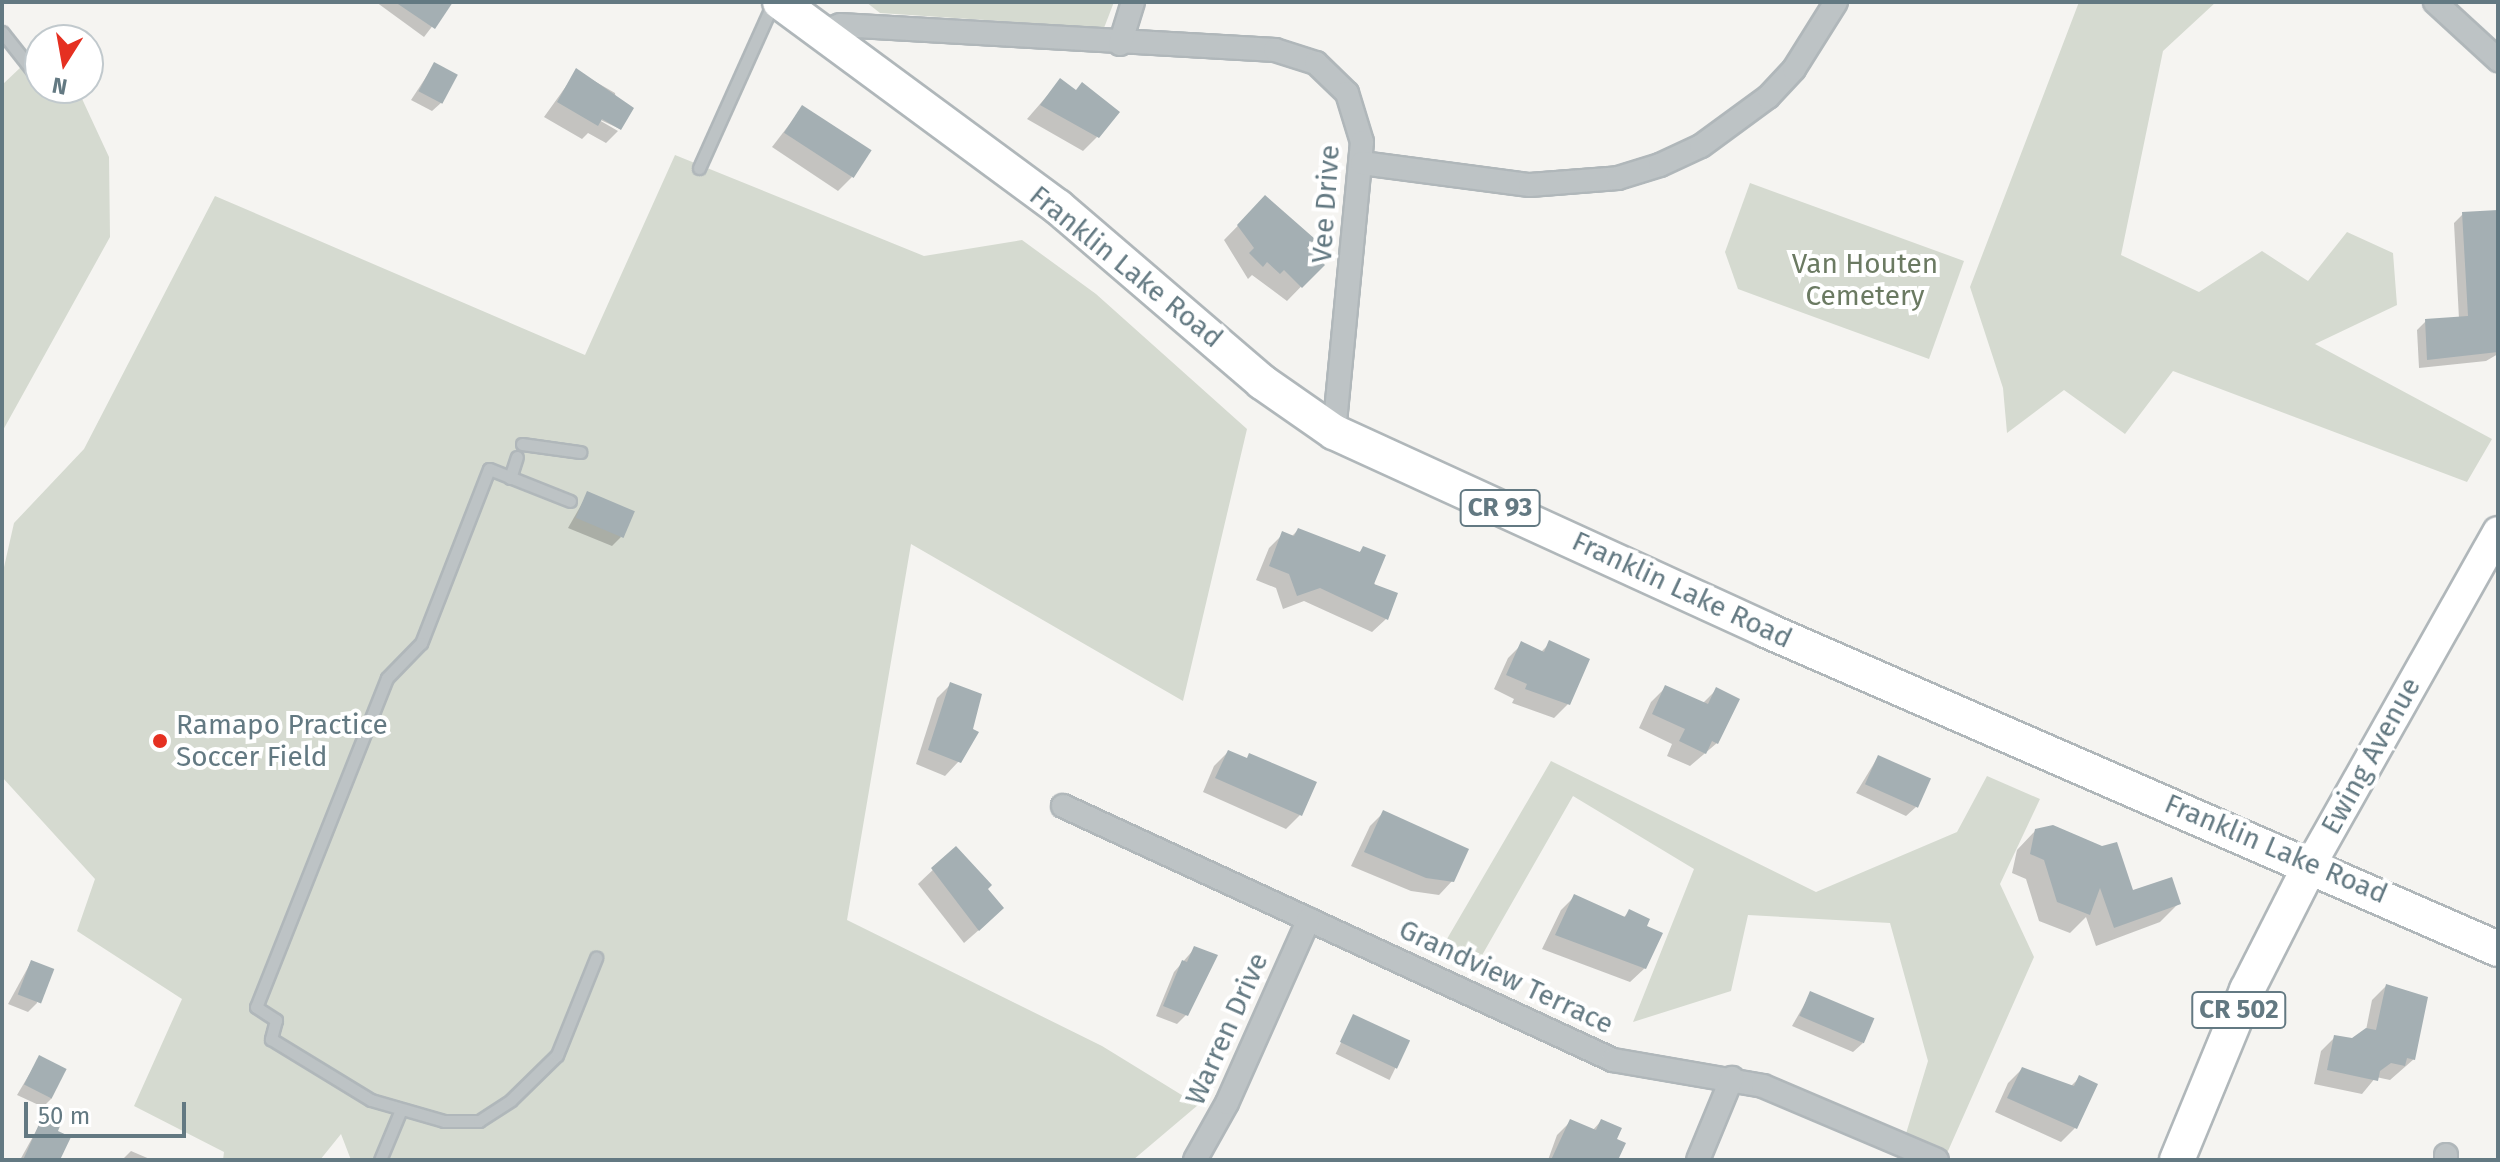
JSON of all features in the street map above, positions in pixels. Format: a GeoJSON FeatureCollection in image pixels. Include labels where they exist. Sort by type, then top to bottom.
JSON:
{"type":"FeatureCollection","features":[{"type":"Feature","properties":{"kind":"main road","name":"Franklin Lake Road"},"geometry":{"type":"LineString","coordinates":[[780,2],[1058,207],[1262,382],[1334,432],[1766,630],[2311,864],[2498,949]]}},
{"type":"Feature","properties":{"kind":"main road","name":"Ewing Avenue"},"geometry":{"type":"LineString","coordinates":[[2177,1160],[2247,990],[2311,864],[2498,532]]}},
{"type":"Feature","properties":{"kind":"street"},"geometry":{"type":"LineString","coordinates":[[1120,44],[1133,2]]}},
{"type":"Feature","properties":{"kind":"street"},"geometry":{"type":"LineString","coordinates":[[1362,163],[1530,185],[1618,178],[1660,165],[1723,133],[1768,97],[1811,45],[1836,2]]}},
{"type":"Feature","properties":{"kind":"street"},"geometry":{"type":"LineString","coordinates":[[2435,2],[2498,60]]}},
{"type":"Feature","properties":{"kind":"street","name":"Vee Drive"},"geometry":{"type":"LineString","coordinates":[[822,32],[840,25],[1120,44],[1275,50],[1316,63],[1347,93],[1357,117],[1362,163],[1334,432]]}},
{"type":"Feature","properties":{"kind":"street","name":"Grandview Terrace"},"geometry":{"type":"LineString","coordinates":[[1063,806],[1613,1060],[1650,1070],[1732,1078],[1937,1160]]}},
{"type":"Feature","properties":{"kind":"street","name":"Warren Drive"},"geometry":{"type":"LineString","coordinates":[[1195,1160],[1233,1091],[1309,919]]}},
{"type":"Feature","properties":{"kind":"street"},"geometry":{"type":"LineString","coordinates":[[1698,1160],[1732,1078]]}},
{"type":"Feature","properties":{"kind":"lane"},"geometry":{"type":"LineString","coordinates":[[699,168],[773,2]]}},
{"type":"Feature","properties":{"kind":"lane"},"geometry":{"type":"LineString","coordinates":[[2,32],[24,60]]}},
{"type":"Feature","properties":{"kind":"lane"},"geometry":{"type":"LineString","coordinates":[[522,444],[580,452]]}},
{"type":"Feature","properties":{"kind":"lane"},"geometry":{"type":"LineString","coordinates":[[510,478],[517,457]]}},
{"type":"Feature","properties":{"kind":"lane"},"geometry":{"type":"LineString","coordinates":[[570,501],[489,469],[421,643],[387,678],[256,1007],[276,1020],[271,1039],[303,1062],[400,1112],[444,1121],[479,1121],[492,1116],[557,1055],[596,958]]}},
{"type":"Feature","properties":{"kind":"lane"},"geometry":{"type":"LineString","coordinates":[[380,1160],[400,1112]]}},
{"type":"Feature","properties":{"kind":"green space"},"geometry":{"type":"Polygon","coordinates":[[[866,2],[1114,2],[1104,28],[880,13],[866,2]]]}},
{"type":"Feature","properties":{"kind":"green space"},"geometry":{"type":"Polygon","coordinates":[[[2079,2],[2216,2],[2163,51],[2121,255],[2199,292],[2262,251],[2308,281],[2347,232],[2393,253],[2397,305],[2315,344],[2492,439],[2467,482],[2173,371],[2125,434],[2064,390],[2007,433],[2003,388],[1970,287],[2079,2]]]}},
{"type":"Feature","properties":{"kind":"green space"},"geometry":{"type":"Polygon","coordinates":[[[24,64],[24,104],[84,104],[109,157],[110,237],[2,432],[2,85],[24,64]]]}},
{"type":"Feature","properties":{"kind":"green space"},"geometry":{"type":"Polygon","coordinates":[[[675,155],[924,256],[1022,240],[1096,294],[1247,429],[1183,701],[911,544],[847,920],[1102,1046],[1198,1105],[1133,1160],[351,1160],[341,1134],[320,1160],[223,1160],[224,1152],[134,1106],[182,999],[77,931],[95,879],[2,777],[2,576],[14,523],[84,449],[215,196],[585,355],[675,155]]]}},
{"type":"Feature","properties":{"kind":"green space","name":"Van Houten Cemetery"},"geometry":{"type":"Polygon","coordinates":[[[1750,183],[1964,261],[1929,359],[1738,289],[1725,252],[1750,183]]]}},
{"type":"Feature","properties":{"kind":"green space"},"geometry":{"type":"Polygon","coordinates":[[[1551,761],[1816,892],[1957,832],[1987,776],[2040,799],[2000,884],[2034,957],[1944,1160],[1898,1160],[1928,1061],[1890,923],[1748,915],[1731,991],[1633,1022],[1694,869],[1573,796],[1477,964],[1437,956],[1551,761]]]}},
{"type":"Feature","properties":{"kind":"building"},"geometry":{"type":"Polygon","coordinates":[[[395,2],[453,2],[435,29],[395,2]]]}},
{"type":"Feature","properties":{"kind":"building"},"geometry":{"type":"Polygon","coordinates":[[[434,62],[458,75],[442,104],[419,91],[434,62]]]}},
{"type":"Feature","properties":{"kind":"building"},"geometry":{"type":"Polygon","coordinates":[[[576,68],[634,108],[621,130],[602,119],[598,126],[557,102],[576,68]]]}},
{"type":"Feature","properties":{"kind":"building"},"geometry":{"type":"Polygon","coordinates":[[[1060,78],[1076,90],[1082,82],[1120,112],[1099,138],[1040,105],[1060,78]]]}},
{"type":"Feature","properties":{"kind":"building"},"geometry":{"type":"Polygon","coordinates":[[[802,105],[872,150],[854,178],[784,133],[802,105]]]}},
{"type":"Feature","properties":{"kind":"building"},"geometry":{"type":"Polygon","coordinates":[[[1265,195],[1315,239],[1307,248],[1325,265],[1302,288],[1284,270],[1280,274],[1267,262],[1263,267],[1249,253],[1254,248],[1237,225],[1265,195]]]}},
{"type":"Feature","properties":{"kind":"building"},"geometry":{"type":"Polygon","coordinates":[[[2498,210],[2498,352],[2427,360],[2425,319],[2468,316],[2462,212],[2498,210]]]}},
{"type":"Feature","properties":{"kind":"building"},"geometry":{"type":"Polygon","coordinates":[[[587,491],[635,511],[624,538],[576,518],[587,491]]]}},
{"type":"Feature","properties":{"kind":"building"},"geometry":{"type":"Polygon","coordinates":[[[1298,528],[1360,552],[1363,546],[1386,555],[1374,584],[1398,593],[1388,620],[1320,588],[1297,596],[1289,574],[1269,566],[1282,531],[1294,536],[1298,528]]]}},
{"type":"Feature","properties":{"kind":"building"},"geometry":{"type":"Polygon","coordinates":[[[1549,640],[1590,659],[1570,705],[1525,689],[1527,684],[1506,675],[1521,641],[1544,652],[1549,640]]]}},
{"type":"Feature","properties":{"kind":"building"},"geometry":{"type":"Polygon","coordinates":[[[950,682],[982,694],[973,729],[979,732],[961,763],[928,750],[950,682]]]}},
{"type":"Feature","properties":{"kind":"building"},"geometry":{"type":"Polygon","coordinates":[[[1665,685],[1708,704],[1716,687],[1740,699],[1718,744],[1712,741],[1706,754],[1679,741],[1685,729],[1652,714],[1665,685]]]}},
{"type":"Feature","properties":{"kind":"building"},"geometry":{"type":"Polygon","coordinates":[[[1228,750],[1247,758],[1249,753],[1317,782],[1302,816],[1215,778],[1228,750]]]}},
{"type":"Feature","properties":{"kind":"building"},"geometry":{"type":"Polygon","coordinates":[[[1878,755],[1931,779],[1918,808],[1865,784],[1878,755]]]}},
{"type":"Feature","properties":{"kind":"building"},"geometry":{"type":"Polygon","coordinates":[[[1383,810],[1469,849],[1454,882],[1426,878],[1364,852],[1383,810]]]}},
{"type":"Feature","properties":{"kind":"building"},"geometry":{"type":"Polygon","coordinates":[[[2053,825],[2102,846],[2117,842],[2133,890],[2172,877],[2181,904],[2114,928],[2100,888],[2090,915],[2057,902],[2044,860],[2030,854],[2035,829],[2053,825]]]}},
{"type":"Feature","properties":{"kind":"building"},"geometry":{"type":"Polygon","coordinates":[[[956,846],[992,885],[988,889],[1004,908],[979,931],[931,868],[956,846]]]}},
{"type":"Feature","properties":{"kind":"building"},"geometry":{"type":"Polygon","coordinates":[[[1574,894],[1625,917],[1629,909],[1650,919],[1647,926],[1663,933],[1646,969],[1555,935],[1574,894]]]}},
{"type":"Feature","properties":{"kind":"building"},"geometry":{"type":"Polygon","coordinates":[[[1194,946],[1218,955],[1188,1016],[1163,1006],[1182,960],[1187,962],[1194,946]]]}},
{"type":"Feature","properties":{"kind":"building"},"geometry":{"type":"Polygon","coordinates":[[[31,960],[54,969],[41,1004],[18,995],[31,960]]]}},
{"type":"Feature","properties":{"kind":"building"},"geometry":{"type":"Polygon","coordinates":[[[2386,984],[2428,997],[2415,1060],[2407,1058],[2405,1066],[2391,1063],[2380,1071],[2378,1081],[2327,1070],[2334,1035],[2352,1038],[2366,1028],[2376,1030],[2386,984]]]}},
{"type":"Feature","properties":{"kind":"building"},"geometry":{"type":"Polygon","coordinates":[[[1810,991],[1874,1018],[1864,1043],[1799,1016],[1810,991]]]}},
{"type":"Feature","properties":{"kind":"building"},"geometry":{"type":"Polygon","coordinates":[[[1353,1014],[1410,1041],[1397,1069],[1340,1042],[1353,1014]]]}},
{"type":"Feature","properties":{"kind":"building"},"geometry":{"type":"Polygon","coordinates":[[[39,1055],[67,1069],[52,1098],[24,1084],[39,1055]]]}},
{"type":"Feature","properties":{"kind":"building"},"geometry":{"type":"Polygon","coordinates":[[[2022,1067],[2074,1086],[2079,1075],[2098,1084],[2077,1129],[2007,1098],[2022,1067]]]}},
{"type":"Feature","properties":{"kind":"building"},"geometry":{"type":"Polygon","coordinates":[[[44,1113],[62,1121],[58,1131],[71,1137],[60,1160],[23,1160],[44,1113]]]}},
{"type":"Feature","properties":{"kind":"building"},"geometry":{"type":"Polygon","coordinates":[[[1570,1119],[1596,1130],[1601,1119],[1622,1128],[1617,1139],[1626,1143],[1618,1160],[1551,1160],[1570,1119]]]}},
{"type":"Feature","properties":{"kind":"place","name":"Ramapo Practice Soccer Field"},"geometry":{"type":"Point","coordinates":[160,741]}}]}
